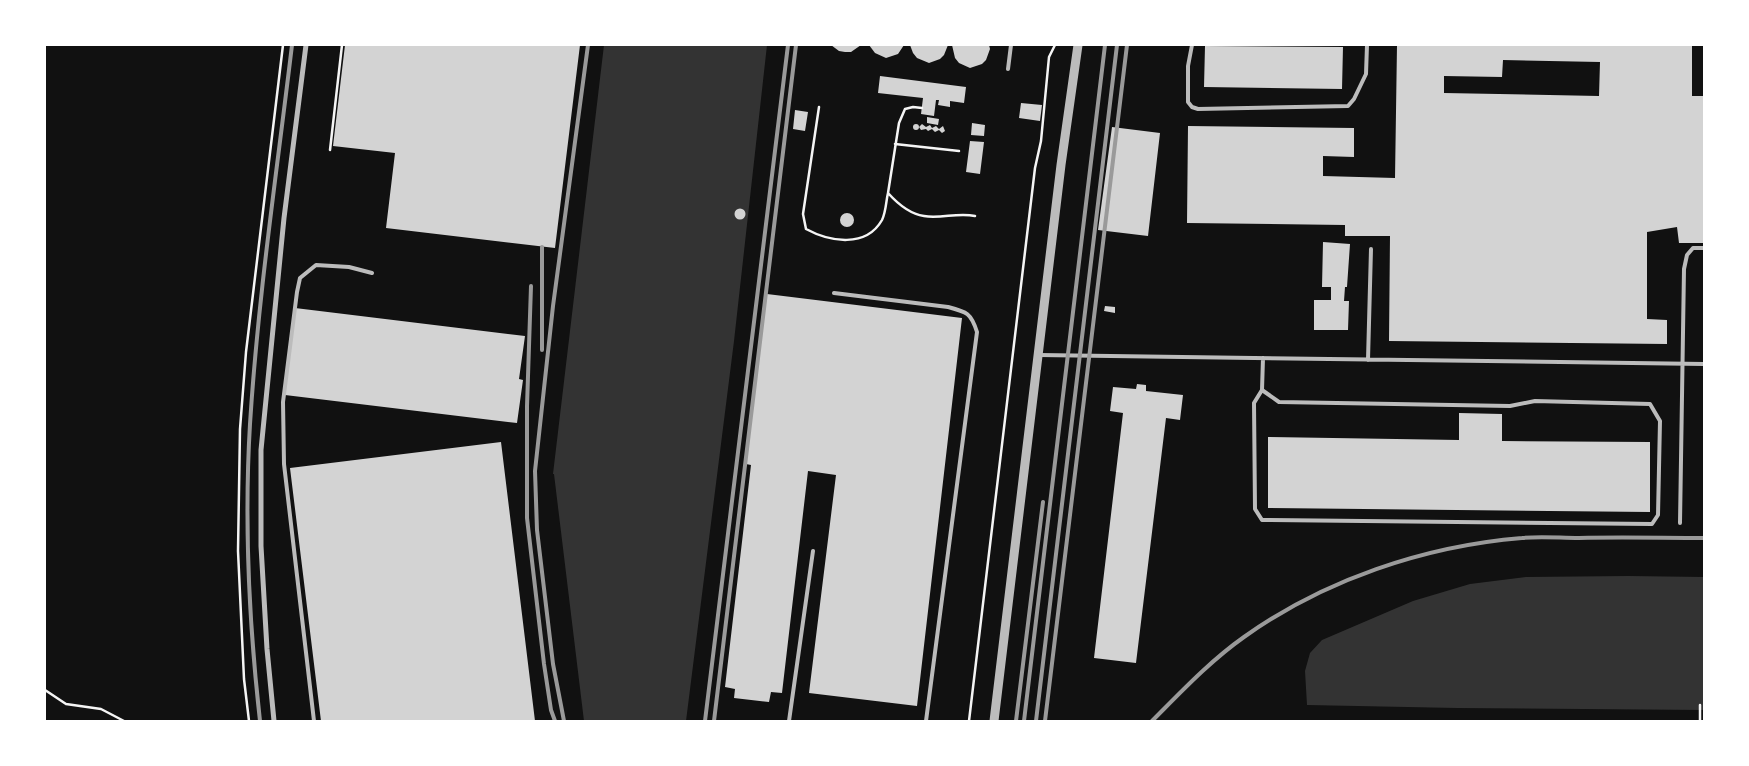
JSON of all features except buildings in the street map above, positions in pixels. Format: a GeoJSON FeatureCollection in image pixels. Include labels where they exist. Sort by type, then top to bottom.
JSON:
{"type":"FeatureCollection","features":[{"type":"Feature","properties":{"kind":"street"},"geometry":{"type":"LineString","coordinates":[[274,721],[267,649],[261,546],[261,450],[284,218],[306,45]]}},
{"type":"Feature","properties":{"kind":"street"},"geometry":{"type":"LineString","coordinates":[[994,721],[1061,165],[1078,45]]}},
{"type":"Feature","properties":{"kind":"lane"},"geometry":{"type":"LineString","coordinates":[[1008,69],[1011,45]]}},
{"type":"Feature","properties":{"kind":"lane"},"geometry":{"type":"LineString","coordinates":[[1192,45],[1188,66],[1188,102],[1192,107],[1198,109],[1348,106],[1354,99],[1366,74],[1367,45]]}},
{"type":"Feature","properties":{"kind":"lane"},"geometry":{"type":"LineString","coordinates":[[1680,523],[1684,269],[1687,255],[1693,248],[1704,248]]}},
{"type":"Feature","properties":{"kind":"lane"},"geometry":{"type":"LineString","coordinates":[[1368,360],[1371,249]]}},
{"type":"Feature","properties":{"kind":"lane"},"geometry":{"type":"LineString","coordinates":[[314,721],[284,464],[283,402],[297,292],[300,278],[316,265],[349,267],[372,273]]}},
{"type":"Feature","properties":{"kind":"lane"},"geometry":{"type":"LineString","coordinates":[[834,292],[948,307],[970,315],[977,332],[926,721]]}},
{"type":"Feature","properties":{"kind":"lane"},"geometry":{"type":"LineString","coordinates":[[1039,355],[1704,364]]}},
{"type":"Feature","properties":{"kind":"lane"},"geometry":{"type":"LineString","coordinates":[[1262,390],[1279,402],[1510,406],[1535,401],[1650,404],[1660,421],[1658,515],[1652,524],[1262,520],[1255,509],[1254,403],[1262,390],[1263,358]]}},
{"type":"Feature","properties":{"kind":"lane"},"geometry":{"type":"LineString","coordinates":[[789,721],[813,551]]}},
{"type":"Feature","properties":{"kind":"path"},"geometry":{"type":"LineString","coordinates":[[249,721],[244,679],[238,551],[240,428],[246,352],[283,45]]}},
{"type":"Feature","properties":{"kind":"path"},"geometry":{"type":"LineString","coordinates":[[330,150],[342,45]]}},
{"type":"Feature","properties":{"kind":"path"},"geometry":{"type":"LineString","coordinates":[[969,721],[1034,178],[1041,140],[1049,57],[1055,45]]}},
{"type":"Feature","properties":{"kind":"path"},"geometry":{"type":"LineString","coordinates":[[820,107],[803,214],[806,229],[821,238],[857,240],[872,233],[882,219],[899,123],[905,109],[913,107],[922,108]]}},
{"type":"Feature","properties":{"kind":"path"},"geometry":{"type":"LineString","coordinates":[[896,144],[959,151]]}},
{"type":"Feature","properties":{"kind":"path"},"geometry":{"type":"LineString","coordinates":[[888,193],[898,205],[923,216],[964,214],[975,216]]}},
{"type":"Feature","properties":{"kind":"path"},"geometry":{"type":"LineString","coordinates":[[45,690],[66,704],[101,709],[124,721]]}},
{"type":"Feature","properties":{"kind":"path"},"geometry":{"type":"LineString","coordinates":[[1700,705],[1700,721]]}},
{"type":"Feature","properties":{"kind":"shaded area"},"geometry":{"type":"Polygon","coordinates":[[[604,45],[767,45],[734,341],[686,721],[584,721],[553,474],[604,45]]]}},
{"type":"Feature","properties":{"kind":"shaded area"},"geometry":{"type":"Polygon","coordinates":[[[1526,577],[1704,577],[1704,710],[1307,705],[1305,671],[1310,653],[1322,640],[1413,601],[1470,584],[1526,577]]]}},
{"type":"Feature","properties":{"kind":"railway"},"geometry":{"type":"LineString","coordinates":[[260,721],[249,573],[248,461],[253,376],[263,281],[292,45]]}},
{"type":"Feature","properties":{"kind":"railway"},"geometry":{"type":"LineString","coordinates":[[564,721],[553,664],[537,530],[535,471],[553,306],[588,45]]}},
{"type":"Feature","properties":{"kind":"railway"},"geometry":{"type":"LineString","coordinates":[[705,721],[788,45]]}},
{"type":"Feature","properties":{"kind":"railway"},"geometry":{"type":"LineString","coordinates":[[714,721],[796,45]]}},
{"type":"Feature","properties":{"kind":"railway"},"geometry":{"type":"LineString","coordinates":[[1024,721],[1105,45]]}},
{"type":"Feature","properties":{"kind":"railway"},"geometry":{"type":"LineString","coordinates":[[1036,721],[1117,45]]}},
{"type":"Feature","properties":{"kind":"railway"},"geometry":{"type":"LineString","coordinates":[[1045,721],[1127,45]]}},
{"type":"Feature","properties":{"kind":"railway"},"geometry":{"type":"LineString","coordinates":[[542,247],[542,350]]}},
{"type":"Feature","properties":{"kind":"railway"},"geometry":{"type":"LineString","coordinates":[[531,286],[527,406],[527,518],[544,664],[551,710],[555,721]]}},
{"type":"Feature","properties":{"kind":"railway"},"geometry":{"type":"LineString","coordinates":[[1016,721],[1043,502]]}},
{"type":"Feature","properties":{"kind":"railway"},"geometry":{"type":"LineString","coordinates":[[1152,721],[1208,666],[1244,637],[1307,599],[1376,569],[1448,549],[1522,538],[1704,538]]}}]}
